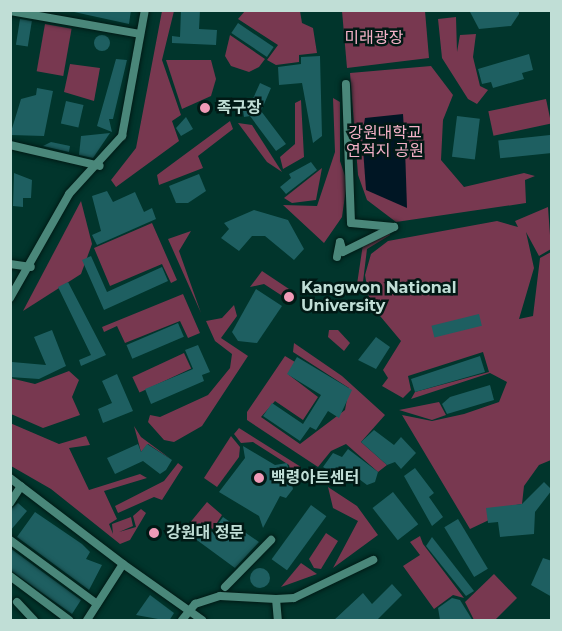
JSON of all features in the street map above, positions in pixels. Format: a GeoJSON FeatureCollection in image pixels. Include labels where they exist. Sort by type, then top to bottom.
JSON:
{"type":"FeatureCollection","features":[{"type":"Feature","properties":{"kind":"street"},"geometry":{"type":"LineString","coordinates":[[10,10],[43,13],[140,34]]}},
{"type":"Feature","properties":{"kind":"street"},"geometry":{"type":"LineString","coordinates":[[10,298],[31,267],[69,194],[100,166],[122,136],[145,10]]}},
{"type":"Feature","properties":{"kind":"street"},"geometry":{"type":"LineString","coordinates":[[337,257],[340,242],[343,252],[394,227],[351,223],[346,84]]}},
{"type":"Feature","properties":{"kind":"street"},"geometry":{"type":"LineString","coordinates":[[10,145],[100,166]]}},
{"type":"Feature","properties":{"kind":"street"},"geometry":{"type":"LineString","coordinates":[[10,264],[31,267]]}},
{"type":"Feature","properties":{"kind":"street"},"geometry":{"type":"LineString","coordinates":[[10,478],[202,621]]}},
{"type":"Feature","properties":{"kind":"street"},"geometry":{"type":"LineString","coordinates":[[10,503],[21,486]]}},
{"type":"Feature","properties":{"kind":"street"},"geometry":{"type":"LineString","coordinates":[[10,540],[97,604]]}},
{"type":"Feature","properties":{"kind":"street"},"geometry":{"type":"LineString","coordinates":[[225,587],[271,540]]}},
{"type":"Feature","properties":{"kind":"street"},"geometry":{"type":"LineString","coordinates":[[182,621],[188,610],[220,596],[294,598],[373,560]]}},
{"type":"Feature","properties":{"kind":"street"},"geometry":{"type":"LineString","coordinates":[[87,621],[123,564]]}},
{"type":"Feature","properties":{"kind":"street"},"geometry":{"type":"LineString","coordinates":[[10,576],[69,621]]}},
{"type":"Feature","properties":{"kind":"street"},"geometry":{"type":"LineString","coordinates":[[276,599],[278,621]]}},
{"type":"Feature","properties":{"kind":"street"},"geometry":{"type":"LineString","coordinates":[[17,602],[34,621]]}},
{"type":"Feature","properties":{"kind":"green space"},"geometry":{"type":"Polygon","coordinates":[[[162,11],[174,11],[162,60],[181,115],[172,121],[179,141],[116,187],[111,180],[136,148],[162,11]]]}},
{"type":"Feature","properties":{"kind":"green space"},"geometry":{"type":"Polygon","coordinates":[[[245,11],[300,11],[302,23],[313,28],[317,53],[299,55],[299,62],[276,65],[267,60],[278,45],[238,19],[245,11]]]}},
{"type":"Feature","properties":{"kind":"green space","name":"미래광장"},"geometry":{"type":"Polygon","coordinates":[[[342,11],[425,11],[429,58],[347,68],[342,11]]]}},
{"type":"Feature","properties":{"kind":"green space"},"geometry":{"type":"Polygon","coordinates":[[[456,17],[457,52],[460,35],[476,34],[473,57],[480,86],[488,90],[477,104],[468,99],[442,58],[438,19],[456,17]]]}},
{"type":"Feature","properties":{"kind":"green space"},"geometry":{"type":"Polygon","coordinates":[[[45,24],[72,29],[63,76],[37,71],[45,24]]]}},
{"type":"Feature","properties":{"kind":"green space"},"geometry":{"type":"Polygon","coordinates":[[[230,35],[265,59],[259,67],[249,72],[231,66],[225,56],[230,35]]]}},
{"type":"Feature","properties":{"kind":"green space"},"geometry":{"type":"Polygon","coordinates":[[[166,60],[211,60],[216,79],[211,96],[182,109],[166,60]]]}},
{"type":"Feature","properties":{"kind":"green space"},"geometry":{"type":"Polygon","coordinates":[[[70,64],[100,68],[94,101],[64,92],[70,64]]]}},
{"type":"Feature","properties":{"kind":"green space","name":"강원대학교 연적지 공원"},"geometry":{"type":"Polygon","coordinates":[[[431,66],[453,95],[443,120],[441,160],[464,187],[524,173],[535,176],[525,180],[526,203],[396,222],[367,200],[358,175],[350,73],[431,66]]]}},
{"type":"Feature","properties":{"kind":"green space"},"geometry":{"type":"Polygon","coordinates":[[[333,98],[340,102],[340,161],[347,182],[342,217],[324,243],[283,205],[317,206],[335,152],[333,98]]]}},
{"type":"Feature","properties":{"kind":"green space"},"geometry":{"type":"Polygon","coordinates":[[[546,99],[551,123],[493,136],[488,111],[546,99]]]}},
{"type":"Feature","properties":{"kind":"green space"},"geometry":{"type":"Polygon","coordinates":[[[301,100],[304,157],[283,169],[280,157],[295,144],[295,103],[301,100]]]}},
{"type":"Feature","properties":{"kind":"green space"},"geometry":{"type":"Polygon","coordinates":[[[230,121],[233,129],[198,156],[203,168],[159,185],[157,175],[230,121]]]}},
{"type":"Feature","properties":{"kind":"green space"},"geometry":{"type":"Polygon","coordinates":[[[238,123],[252,125],[282,172],[267,162],[238,123]]]}},
{"type":"Feature","properties":{"kind":"green space"},"geometry":{"type":"Polygon","coordinates":[[[322,168],[316,200],[292,203],[284,198],[322,168]]]}},
{"type":"Feature","properties":{"kind":"green space"},"geometry":{"type":"Polygon","coordinates":[[[81,201],[92,244],[81,274],[23,311],[81,201]]]}},
{"type":"Feature","properties":{"kind":"green space"},"geometry":{"type":"Polygon","coordinates":[[[548,207],[551,249],[539,256],[526,232],[534,268],[519,319],[533,316],[540,258],[551,252],[551,460],[539,465],[524,486],[522,504],[497,508],[489,520],[470,529],[402,415],[432,421],[464,414],[499,402],[507,382],[490,373],[411,399],[415,392],[489,372],[483,352],[408,376],[411,390],[403,398],[382,386],[388,378],[383,370],[401,341],[370,304],[365,275],[371,254],[388,241],[497,221],[518,227],[515,221],[548,207]]]}},
{"type":"Feature","properties":{"kind":"green space"},"geometry":{"type":"Polygon","coordinates":[[[152,223],[177,280],[171,283],[162,264],[110,286],[94,248],[152,223]]]}},
{"type":"Feature","properties":{"kind":"green space"},"geometry":{"type":"Polygon","coordinates":[[[191,231],[179,251],[201,313],[168,239],[191,231]]]}},
{"type":"Feature","properties":{"kind":"green space"},"geometry":{"type":"Polygon","coordinates":[[[389,231],[390,235],[367,249],[362,290],[356,291],[363,244],[389,231]]]}},
{"type":"Feature","properties":{"kind":"green space"},"geometry":{"type":"Polygon","coordinates":[[[262,271],[292,291],[287,299],[264,284],[250,287],[262,271]]]}},
{"type":"Feature","properties":{"kind":"green space"},"geometry":{"type":"Polygon","coordinates":[[[183,294],[200,333],[188,338],[180,321],[125,343],[117,326],[104,332],[102,327],[183,294]]]}},
{"type":"Feature","properties":{"kind":"green space"},"geometry":{"type":"Polygon","coordinates":[[[234,305],[237,316],[221,338],[248,356],[202,426],[174,442],[164,440],[148,422],[150,415],[160,417],[208,395],[230,368],[232,354],[215,341],[206,321],[222,318],[234,305]]]}},
{"type":"Feature","properties":{"kind":"green space"},"geometry":{"type":"Polygon","coordinates":[[[329,330],[338,330],[350,343],[344,351],[328,337],[329,330]]]}},
{"type":"Feature","properties":{"kind":"green space"},"geometry":{"type":"Polygon","coordinates":[[[294,343],[342,376],[385,415],[361,442],[387,465],[378,472],[346,444],[331,451],[318,467],[247,420],[247,412],[285,356],[295,362],[289,375],[318,397],[303,420],[275,401],[261,417],[300,444],[345,410],[349,388],[293,352],[294,343]]]}},
{"type":"Feature","properties":{"kind":"green space"},"geometry":{"type":"Polygon","coordinates":[[[184,353],[191,368],[140,392],[132,377],[184,353]]]}},
{"type":"Feature","properties":{"kind":"green space"},"geometry":{"type":"Polygon","coordinates":[[[69,371],[79,380],[72,397],[80,415],[43,428],[11,414],[10,378],[35,384],[69,371]]]}},
{"type":"Feature","properties":{"kind":"green space"},"geometry":{"type":"Polygon","coordinates":[[[439,402],[446,415],[432,420],[399,410],[439,402]]]}},
{"type":"Feature","properties":{"kind":"green space"},"geometry":{"type":"Polygon","coordinates":[[[10,423],[59,444],[86,436],[90,445],[69,448],[89,490],[140,474],[147,478],[104,491],[117,519],[109,524],[113,534],[112,524],[131,517],[133,526],[119,532],[136,527],[133,516],[141,509],[146,513],[130,540],[120,544],[51,489],[11,466],[10,423]]]}},
{"type":"Feature","properties":{"kind":"green space"},"geometry":{"type":"Polygon","coordinates":[[[134,426],[141,437],[172,460],[148,444],[141,452],[134,426]]]}},
{"type":"Feature","properties":{"kind":"green space"},"geometry":{"type":"Polygon","coordinates":[[[239,428],[301,467],[294,486],[289,465],[253,442],[241,443],[234,434],[239,428]]]}},
{"type":"Feature","properties":{"kind":"green space"},"geometry":{"type":"Polygon","coordinates":[[[231,436],[240,447],[239,457],[217,487],[204,478],[231,436]]]}},
{"type":"Feature","properties":{"kind":"green space"},"geometry":{"type":"Polygon","coordinates":[[[178,463],[183,467],[162,500],[154,497],[118,513],[115,506],[164,481],[178,463]]]}},
{"type":"Feature","properties":{"kind":"green space"},"geometry":{"type":"Polygon","coordinates":[[[328,487],[357,506],[378,535],[333,568],[358,521],[333,508],[328,487]]]}},
{"type":"Feature","properties":{"kind":"green space"},"geometry":{"type":"Polygon","coordinates":[[[207,502],[222,515],[213,529],[199,523],[190,535],[184,530],[207,502]]]}},
{"type":"Feature","properties":{"kind":"green space"},"geometry":{"type":"Polygon","coordinates":[[[326,533],[338,541],[321,569],[314,568],[309,559],[326,533]]]}},
{"type":"Feature","properties":{"kind":"green space"},"geometry":{"type":"Polygon","coordinates":[[[420,536],[423,544],[464,598],[453,595],[434,609],[403,566],[420,555],[410,542],[420,536]]]}},
{"type":"Feature","properties":{"kind":"green space"},"geometry":{"type":"Polygon","coordinates":[[[301,563],[317,574],[281,587],[301,563]]]}},
{"type":"Feature","properties":{"kind":"green space"},"geometry":{"type":"Polygon","coordinates":[[[494,574],[517,598],[495,620],[474,620],[465,602],[494,574]]]}},
{"type":"Feature","properties":{"kind":"water"},"geometry":{"type":"Polygon","coordinates":[[[403,114],[407,208],[366,190],[362,135],[365,118],[403,114]]]}},
{"type":"Feature","properties":{"kind":"building"},"geometry":{"type":"Polygon","coordinates":[[[65,10],[131,10],[129,24],[65,10]]]}},
{"type":"Feature","properties":{"kind":"building"},"geometry":{"type":"Polygon","coordinates":[[[181,10],[200,10],[199,29],[217,30],[216,45],[172,43],[172,36],[180,37],[181,10]]]}},
{"type":"Feature","properties":{"kind":"building"},"geometry":{"type":"Polygon","coordinates":[[[469,10],[519,10],[519,14],[511,26],[479,29],[469,10]]]}},
{"type":"Feature","properties":{"kind":"building"},"geometry":{"type":"Polygon","coordinates":[[[20,19],[32,21],[28,47],[16,45],[20,19]]]}},
{"type":"Feature","properties":{"kind":"building"},"geometry":{"type":"Polygon","coordinates":[[[238,23],[274,47],[267,57],[231,33],[238,23]]]}},
{"type":"Feature","properties":{"kind":"building"},"geometry":{"type":"Polygon","coordinates":[[[99,35],[105,35],[110,43],[108,49],[99,51],[94,46],[94,40],[99,35]]]}},
{"type":"Feature","properties":{"kind":"building"},"geometry":{"type":"Polygon","coordinates":[[[529,54],[533,70],[522,73],[524,79],[493,88],[491,82],[482,84],[478,69],[529,54]]]}},
{"type":"Feature","properties":{"kind":"building"},"geometry":{"type":"Polygon","coordinates":[[[320,56],[322,136],[313,143],[302,83],[279,85],[278,67],[301,64],[301,57],[320,56]]]}},
{"type":"Feature","properties":{"kind":"building"},"geometry":{"type":"Polygon","coordinates":[[[116,59],[127,60],[113,119],[109,119],[112,132],[97,126],[116,59]]]}},
{"type":"Feature","properties":{"kind":"building"},"geometry":{"type":"Polygon","coordinates":[[[260,83],[271,88],[261,111],[286,144],[276,151],[250,116],[244,117],[242,104],[251,103],[260,83]]]}},
{"type":"Feature","properties":{"kind":"building"},"geometry":{"type":"Polygon","coordinates":[[[37,88],[53,91],[44,136],[10,135],[21,99],[36,95],[37,88]]]}},
{"type":"Feature","properties":{"kind":"building"},"geometry":{"type":"Polygon","coordinates":[[[66,101],[84,105],[78,127],[61,123],[66,101]]]}},
{"type":"Feature","properties":{"kind":"building"},"geometry":{"type":"Polygon","coordinates":[[[457,116],[480,119],[475,159],[452,157],[457,116]]]}},
{"type":"Feature","properties":{"kind":"building"},"geometry":{"type":"Polygon","coordinates":[[[186,117],[193,129],[181,136],[176,128],[186,117]]]}},
{"type":"Feature","properties":{"kind":"building"},"geometry":{"type":"Polygon","coordinates":[[[110,133],[93,158],[79,155],[81,136],[110,133]]]}},
{"type":"Feature","properties":{"kind":"building"},"geometry":{"type":"Polygon","coordinates":[[[550,135],[552,153],[500,158],[498,140],[550,135]]]}},
{"type":"Feature","properties":{"kind":"building"},"geometry":{"type":"Polygon","coordinates":[[[51,142],[70,146],[69,152],[43,146],[51,142]]]}},
{"type":"Feature","properties":{"kind":"building"},"geometry":{"type":"Polygon","coordinates":[[[311,162],[317,170],[286,194],[280,187],[291,178],[289,174],[311,162]]]}},
{"type":"Feature","properties":{"kind":"building"},"geometry":{"type":"Polygon","coordinates":[[[14,173],[32,180],[31,198],[23,198],[23,207],[13,206],[14,173]]]}},
{"type":"Feature","properties":{"kind":"building"},"geometry":{"type":"Polygon","coordinates":[[[199,174],[206,191],[188,203],[176,203],[169,186],[199,174]]]}},
{"type":"Feature","properties":{"kind":"building"},"geometry":{"type":"Polygon","coordinates":[[[107,191],[113,202],[135,192],[144,212],[152,208],[156,219],[97,245],[92,235],[101,231],[92,196],[107,191]]]}},
{"type":"Feature","properties":{"kind":"building"},"geometry":{"type":"Polygon","coordinates":[[[254,210],[288,220],[304,249],[294,260],[265,236],[252,236],[239,251],[221,238],[229,229],[224,223],[254,210]]]}},
{"type":"Feature","properties":{"kind":"building"},"geometry":{"type":"Polygon","coordinates":[[[91,256],[107,292],[162,267],[168,281],[104,310],[82,260],[91,256]]]}},
{"type":"Feature","properties":{"kind":"building"},"geometry":{"type":"Polygon","coordinates":[[[68,282],[106,355],[81,366],[79,360],[91,355],[58,287],[68,282]]]}},
{"type":"Feature","properties":{"kind":"building"},"geometry":{"type":"Polygon","coordinates":[[[256,289],[282,306],[257,343],[238,341],[232,332],[256,289]]]}},
{"type":"Feature","properties":{"kind":"building"},"geometry":{"type":"Polygon","coordinates":[[[479,314],[482,326],[434,337],[431,326],[479,314]]]}},
{"type":"Feature","properties":{"kind":"building"},"geometry":{"type":"Polygon","coordinates":[[[178,323],[184,337],[132,359],[126,345],[178,323]]]}},
{"type":"Feature","properties":{"kind":"building"},"geometry":{"type":"Polygon","coordinates":[[[52,330],[66,366],[39,379],[10,377],[12,362],[46,365],[34,337],[52,330]]]}},
{"type":"Feature","properties":{"kind":"building"},"geometry":{"type":"Polygon","coordinates":[[[376,337],[390,347],[376,369],[358,360],[376,337]]]}},
{"type":"Feature","properties":{"kind":"building"},"geometry":{"type":"Polygon","coordinates":[[[198,345],[210,372],[202,375],[204,381],[151,404],[145,389],[193,369],[185,350],[198,345]]]}},
{"type":"Feature","properties":{"kind":"building"},"geometry":{"type":"Polygon","coordinates":[[[480,356],[485,372],[415,392],[411,379],[480,356]]]}},
{"type":"Feature","properties":{"kind":"building"},"geometry":{"type":"Polygon","coordinates":[[[297,357],[352,390],[339,418],[328,411],[316,430],[310,427],[300,441],[263,416],[272,403],[303,424],[321,395],[287,374],[297,357]]]}},
{"type":"Feature","properties":{"kind":"building"},"geometry":{"type":"Polygon","coordinates":[[[117,374],[133,411],[103,423],[98,409],[112,403],[102,381],[117,374]]]}},
{"type":"Feature","properties":{"kind":"building"},"geometry":{"type":"Polygon","coordinates":[[[490,385],[494,400],[447,414],[442,404],[450,397],[490,385]]]}},
{"type":"Feature","properties":{"kind":"building"},"geometry":{"type":"Polygon","coordinates":[[[374,430],[394,445],[401,437],[416,453],[401,469],[395,462],[387,465],[361,442],[374,430]]]}},
{"type":"Feature","properties":{"kind":"building"},"geometry":{"type":"Polygon","coordinates":[[[138,444],[141,452],[147,444],[172,460],[166,470],[160,474],[143,461],[115,474],[107,458],[138,444]]]}},
{"type":"Feature","properties":{"kind":"building","name":"백령아트센터"},"geometry":{"type":"Polygon","coordinates":[[[243,446],[275,465],[287,463],[293,489],[286,498],[280,496],[263,528],[259,516],[219,492],[245,458],[243,446]]]}},
{"type":"Feature","properties":{"kind":"building"},"geometry":{"type":"Polygon","coordinates":[[[348,449],[378,472],[375,482],[367,485],[351,473],[344,481],[323,467],[333,453],[342,457],[348,449]]]}},
{"type":"Feature","properties":{"kind":"building"},"geometry":{"type":"Polygon","coordinates":[[[415,468],[434,493],[429,497],[443,517],[432,526],[404,476],[415,468]]]}},
{"type":"Feature","properties":{"kind":"building"},"geometry":{"type":"Polygon","coordinates":[[[544,482],[552,490],[535,512],[534,534],[500,537],[498,522],[488,523],[486,508],[522,504],[544,482]]]}},
{"type":"Feature","properties":{"kind":"building"},"geometry":{"type":"Polygon","coordinates":[[[393,492],[418,524],[398,540],[373,508],[393,492]]]}},
{"type":"Feature","properties":{"kind":"building"},"geometry":{"type":"Polygon","coordinates":[[[18,503],[27,511],[10,531],[10,509],[18,503]]]}},
{"type":"Feature","properties":{"kind":"building"},"geometry":{"type":"Polygon","coordinates":[[[311,505],[326,516],[287,570],[272,559],[311,505]]]}},
{"type":"Feature","properties":{"kind":"building"},"geometry":{"type":"Polygon","coordinates":[[[35,512],[82,544],[90,552],[86,559],[102,565],[89,590],[17,537],[35,512]]]}},
{"type":"Feature","properties":{"kind":"building"},"geometry":{"type":"Polygon","coordinates":[[[223,517],[259,542],[235,568],[190,535],[199,523],[212,532],[223,517]]]}},
{"type":"Feature","properties":{"kind":"building"},"geometry":{"type":"Polygon","coordinates":[[[458,519],[488,569],[474,577],[444,527],[458,519]]]}},
{"type":"Feature","properties":{"kind":"building"},"geometry":{"type":"Polygon","coordinates":[[[432,537],[474,591],[466,596],[426,546],[432,537]]]}},
{"type":"Feature","properties":{"kind":"building"},"geometry":{"type":"Polygon","coordinates":[[[10,548],[81,600],[72,614],[10,570],[10,548]]]}},
{"type":"Feature","properties":{"kind":"building"},"geometry":{"type":"Polygon","coordinates":[[[543,558],[552,561],[552,597],[531,585],[543,558]]]}},
{"type":"Feature","properties":{"kind":"building"},"geometry":{"type":"Polygon","coordinates":[[[260,568],[267,571],[270,578],[267,585],[260,588],[253,585],[250,578],[253,571],[260,568]]]}},
{"type":"Feature","properties":{"kind":"building"},"geometry":{"type":"Polygon","coordinates":[[[392,584],[402,595],[376,621],[333,621],[363,593],[372,604],[392,584]]]}},
{"type":"Feature","properties":{"kind":"building"},"geometry":{"type":"Polygon","coordinates":[[[150,595],[174,613],[169,621],[136,615],[150,595]]]}},
{"type":"Feature","properties":{"kind":"building"},"geometry":{"type":"Polygon","coordinates":[[[452,598],[460,600],[473,621],[440,620],[438,608],[452,598]]]}},
{"type":"Feature","properties":{"kind":"place","name":"족구장"},"geometry":{"type":"Point","coordinates":[205,108]}},
{"type":"Feature","properties":{"kind":"place","name":"Kangwon National University"},"geometry":{"type":"Point","coordinates":[289,297]}},
{"type":"Feature","properties":{"kind":"place","name":"백령아트센터"},"geometry":{"type":"Point","coordinates":[259,478]}},
{"type":"Feature","properties":{"kind":"place","name":"강원대 정문"},"geometry":{"type":"Point","coordinates":[154,533]}}]}
